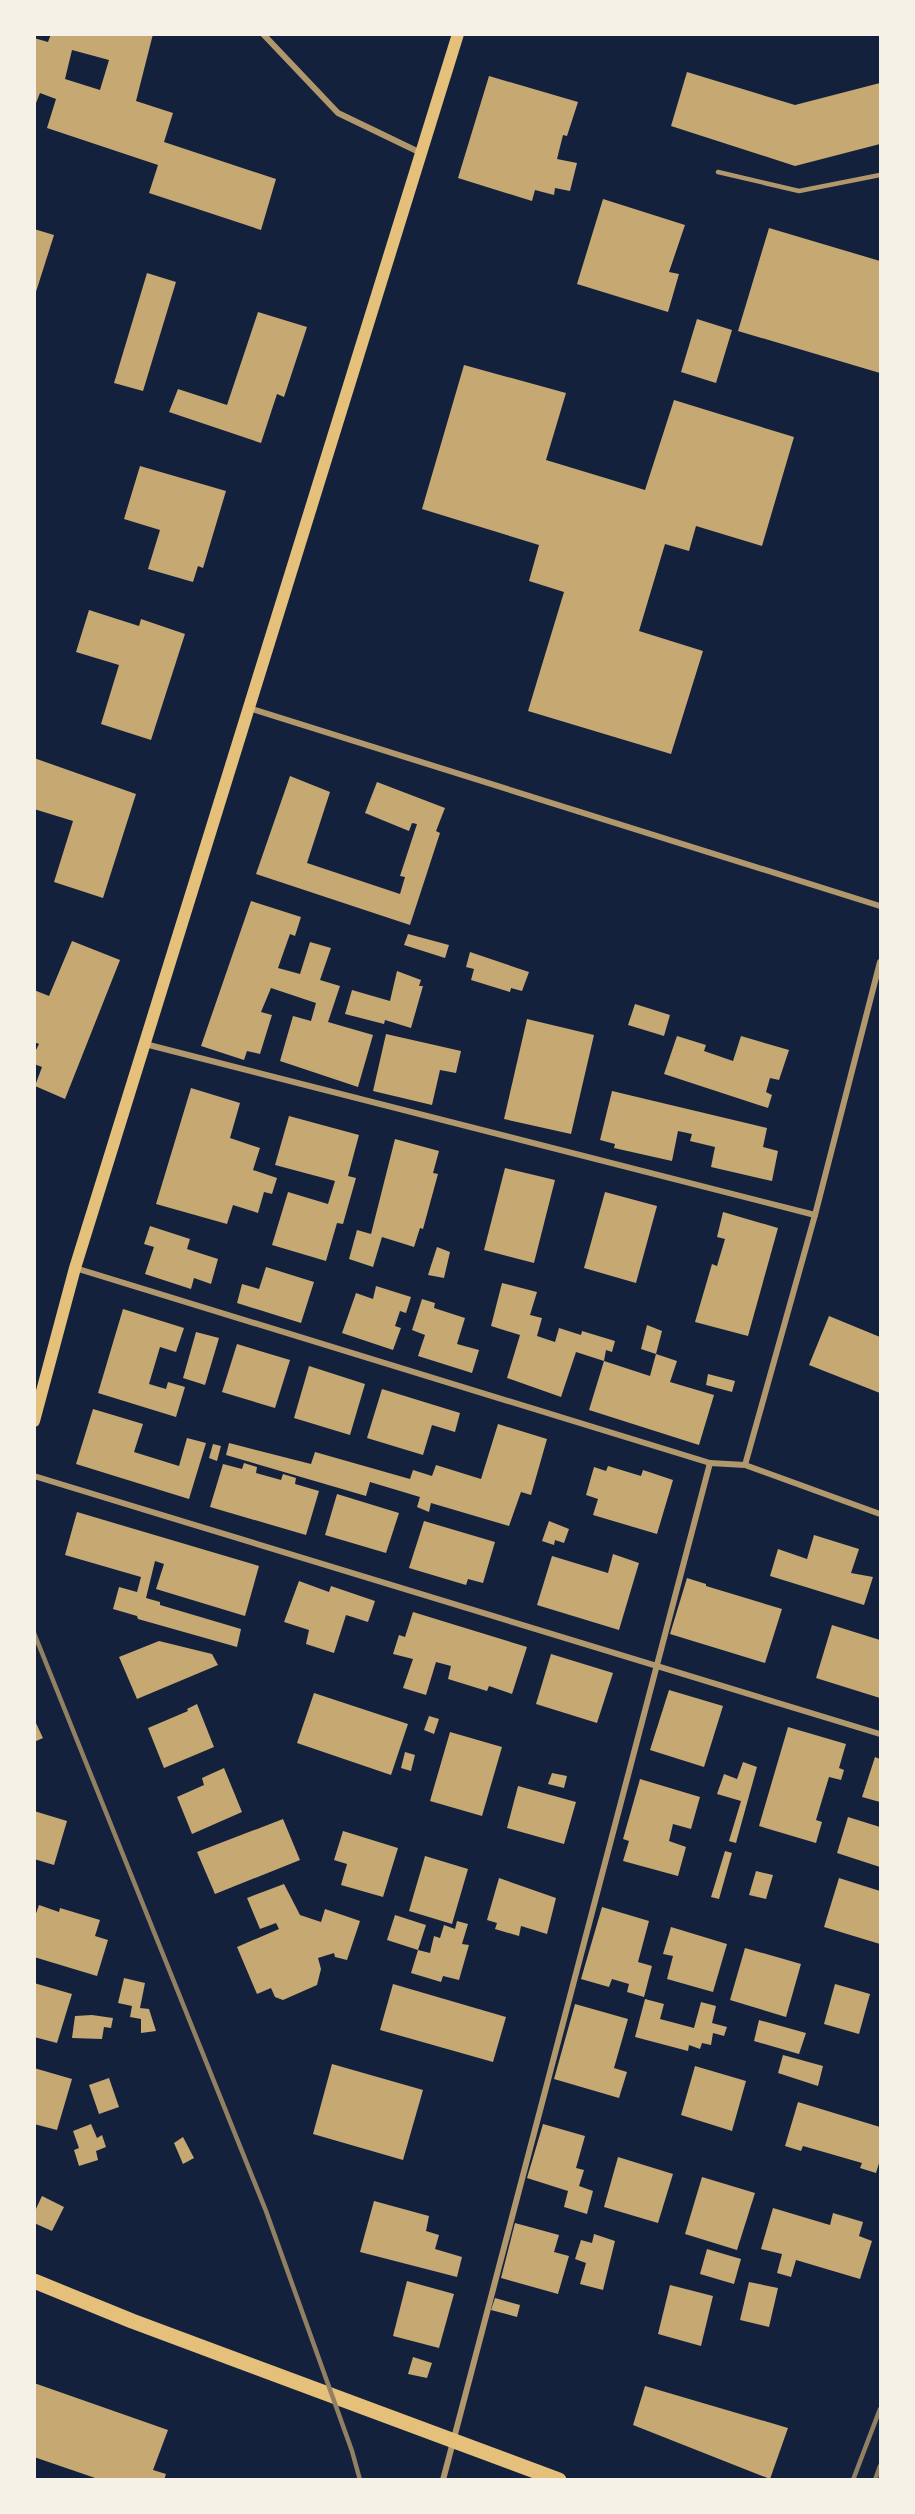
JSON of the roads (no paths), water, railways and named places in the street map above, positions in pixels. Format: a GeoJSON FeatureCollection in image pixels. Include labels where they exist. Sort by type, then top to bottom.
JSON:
{"type":"FeatureCollection","features":[{"type":"Feature","properties":{"kind":"main road"},"geometry":{"type":"LineString","coordinates":[[34,1421],[75,1268],[458,34]]}},
{"type":"Feature","properties":{"kind":"main road"},"geometry":{"type":"LineString","coordinates":[[34,2281],[132,2321],[559,2480]]}},
{"type":"Feature","properties":{"kind":"street"},"geometry":{"type":"LineString","coordinates":[[263,34],[338,113],[421,153]]}},
{"type":"Feature","properties":{"kind":"street"},"geometry":{"type":"LineString","coordinates":[[248,708],[880,906]]}},
{"type":"Feature","properties":{"kind":"street"},"geometry":{"type":"LineString","coordinates":[[745,1465],[815,1215],[880,962]]}},
{"type":"Feature","properties":{"kind":"street"},"geometry":{"type":"LineString","coordinates":[[145,1044],[815,1215]]}},
{"type":"Feature","properties":{"kind":"street"},"geometry":{"type":"LineString","coordinates":[[75,1268],[710,1463],[745,1465],[880,1514]]}},
{"type":"Feature","properties":{"kind":"street"},"geometry":{"type":"LineString","coordinates":[[443,2480],[710,1463]]}},
{"type":"Feature","properties":{"kind":"street"},"geometry":{"type":"LineString","coordinates":[[34,1476],[657,1664],[880,1734]]}},
{"type":"Feature","properties":{"kind":"lane"},"geometry":{"type":"LineString","coordinates":[[718,172],[799,191],[880,175]]}},
{"type":"Feature","properties":{"kind":"railway"},"geometry":{"type":"LineString","coordinates":[[34,1633],[266,2211],[352,2451],[360,2480]]}},
{"type":"Feature","properties":{"kind":"railway"},"geometry":{"type":"LineString","coordinates":[[853,2480],[880,2409]]}},
{"type":"Feature","properties":{"kind":"railway"},"geometry":{"type":"LineString","coordinates":[[875,2480],[880,2466]]}}]}
